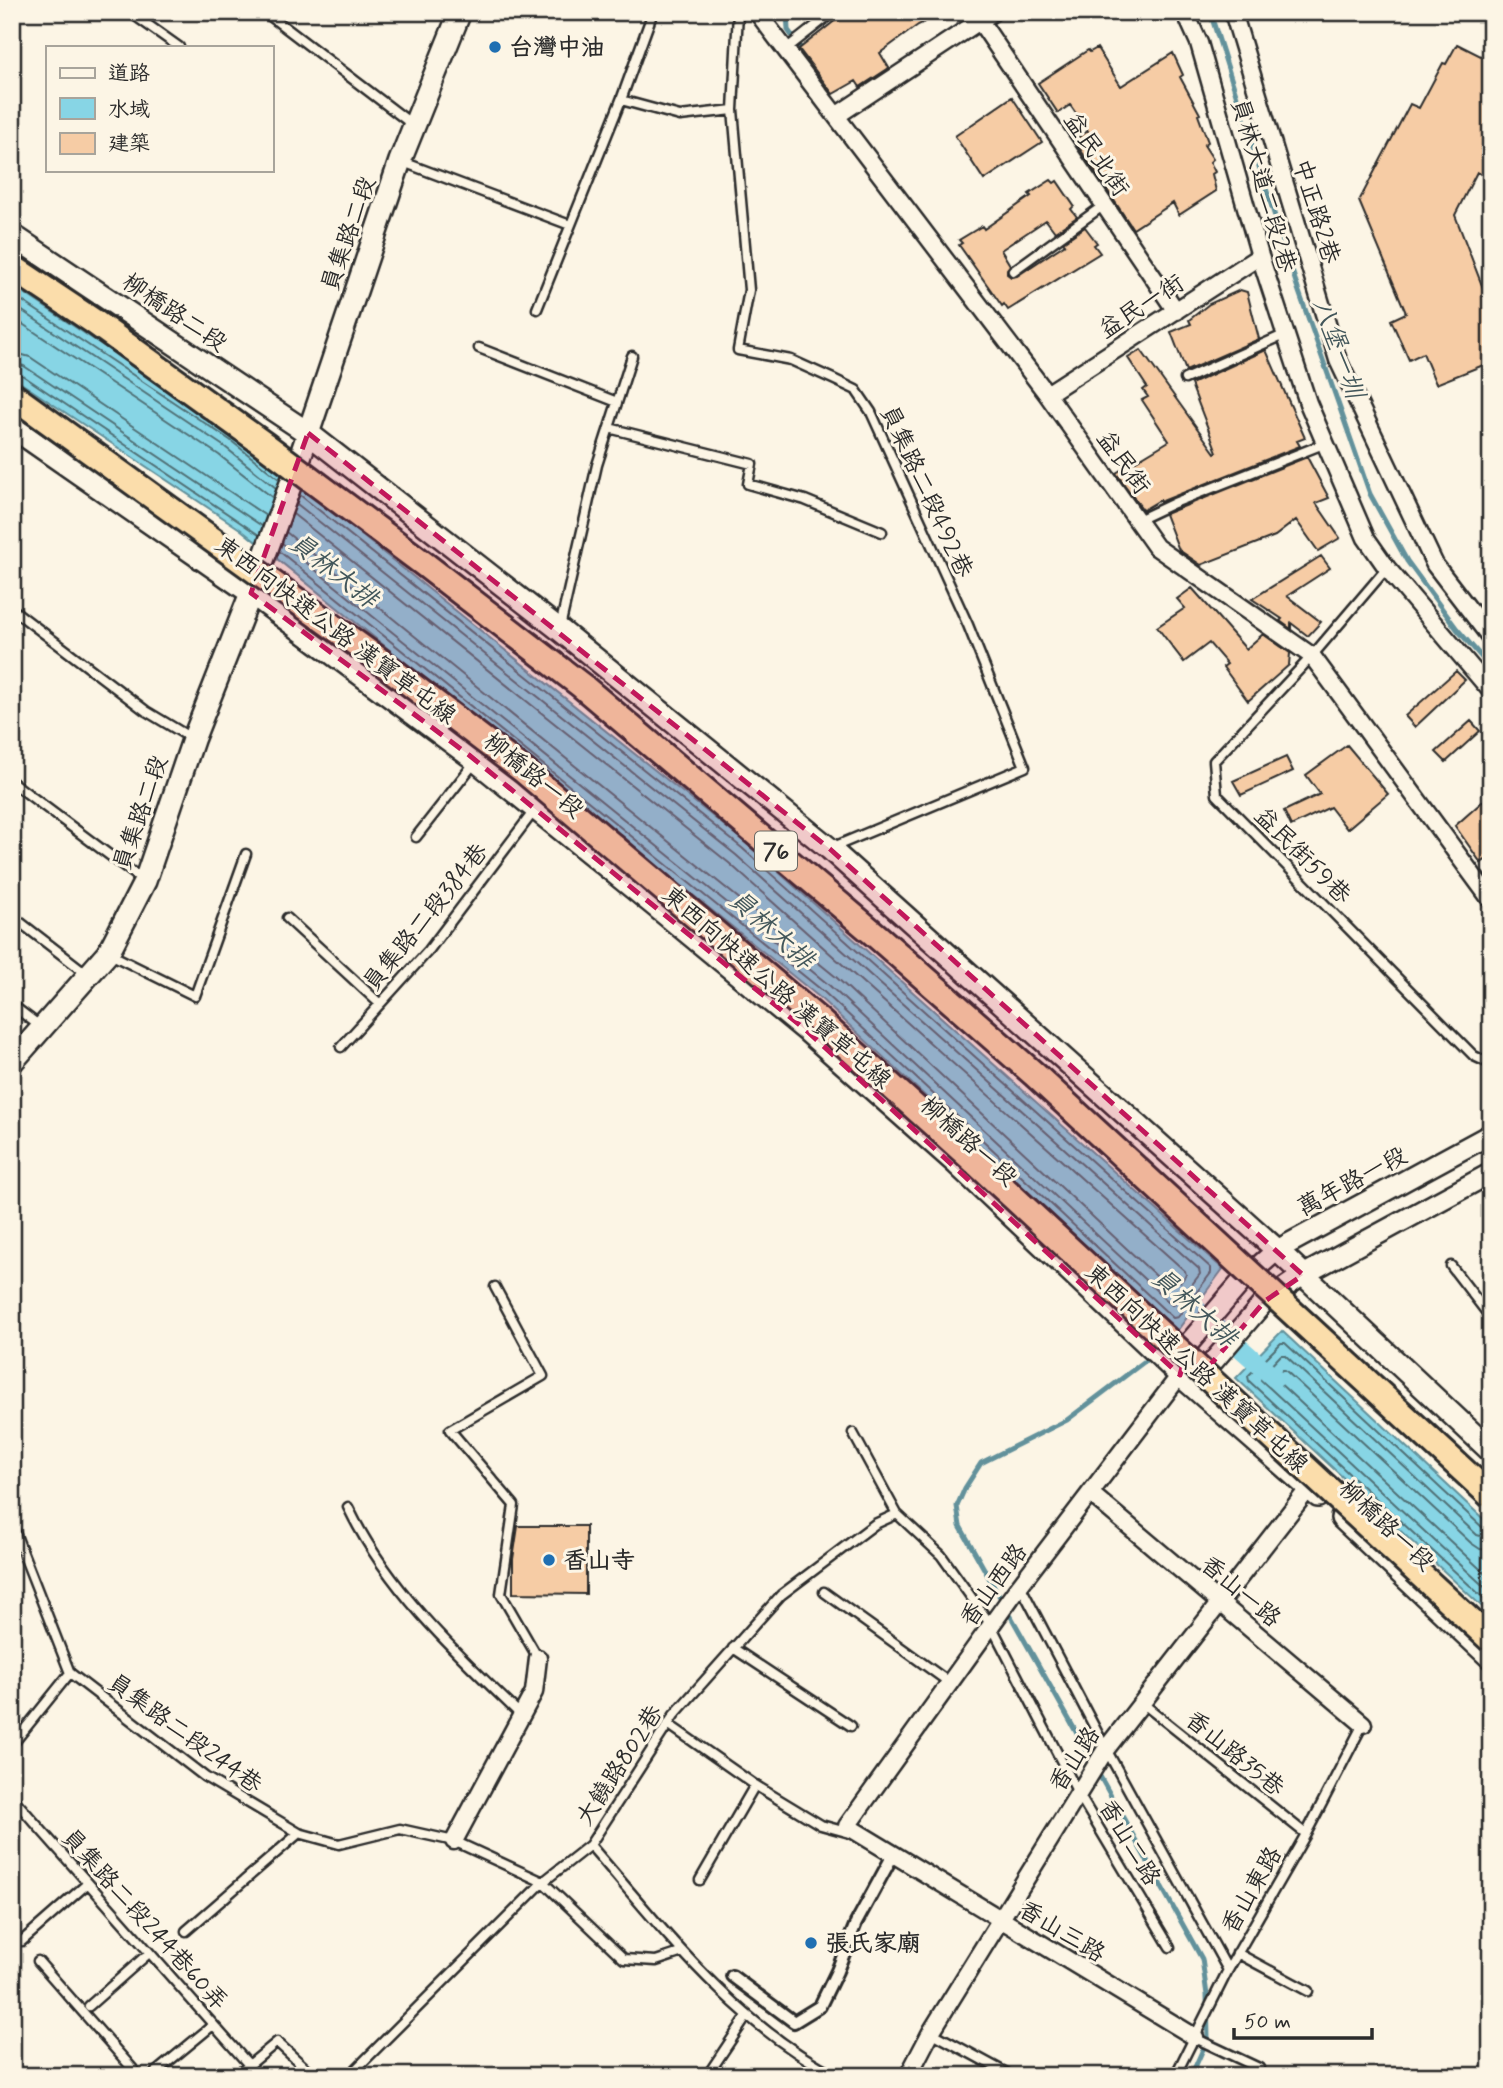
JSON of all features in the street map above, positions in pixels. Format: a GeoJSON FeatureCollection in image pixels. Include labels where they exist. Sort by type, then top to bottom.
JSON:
{"type":"FeatureCollection","features":[{"type":"Feature","properties":{"kind":"highway","name":"76"},"geometry":{"type":"LineString","coordinates":[[12,267],[93,321],[265,445],[582,687],[878,937],[1034,1074],[1491,1496]]}},
{"type":"Feature","properties":{"kind":"highway","name":"東西向快速公路 漢寶草屯線"},"geometry":{"type":"LineString","coordinates":[[12,395],[375,657],[566,806],[828,1028],[1491,1640]]}},
{"type":"Feature","properties":{"kind":"main road","name":"員集路二段"},"geometry":{"type":"LineString","coordinates":[[12,1062],[108,953],[145,881],[193,740],[294,475],[413,125],[460,12]]}},
{"type":"Feature","properties":{"kind":"main road","name":"柳橋路二段"},"geometry":{"type":"LineString","coordinates":[[12,235],[308,433]]}},
{"type":"Feature","properties":{"kind":"main road"},"geometry":{"type":"LineString","coordinates":[[12,427],[251,593]]}},
{"type":"Feature","properties":{"kind":"main road"},"geometry":{"type":"LineString","coordinates":[[308,433],[560,630],[830,849],[1277,1250],[1491,1451]]}},
{"type":"Feature","properties":{"kind":"main road","name":"柳橋路一段"},"geometry":{"type":"LineString","coordinates":[[251,593],[476,761],[807,1031],[957,1164],[1180,1375],[1310,1488],[1491,1658]]}},
{"type":"Feature","properties":{"kind":"street","name":"益民街"},"geometry":{"type":"LineString","coordinates":[[757,12],[1047,394],[1156,547],[1312,656],[1491,900]]}},
{"type":"Feature","properties":{"kind":"street","name":"員林大道二段2巷"},"geometry":{"type":"LineString","coordinates":[[1185,12],[1199,43],[1260,256],[1308,403],[1366,538],[1387,568],[1491,691]]}},
{"type":"Feature","properties":{"kind":"street","name":"中正路2巷"},"geometry":{"type":"LineString","coordinates":[[1233,12],[1338,360],[1435,565],[1491,638]]}},
{"type":"Feature","properties":{"kind":"street"},"geometry":{"type":"LineString","coordinates":[[836,116],[987,17]]}},
{"type":"Feature","properties":{"kind":"street","name":"益民北街"},"geometry":{"type":"LineString","coordinates":[[987,17],[1104,205],[1176,311]]}},
{"type":"Feature","properties":{"kind":"street","name":"益民一街"},"geometry":{"type":"LineString","coordinates":[[1047,394],[1260,256]]}},
{"type":"Feature","properties":{"kind":"street","name":"萬年路一段"},"geometry":{"type":"LineString","coordinates":[[1180,1375],[1188,1344],[1243,1280],[1277,1250],[1491,1134]]}},
{"type":"Feature","properties":{"kind":"street"},"geometry":{"type":"LineString","coordinates":[[1180,1375],[1210,1364],[1265,1301],[1303,1275],[1491,1173]]}},
{"type":"Feature","properties":{"kind":"street","name":"香山西路"},"geometry":{"type":"LineString","coordinates":[[847,1826],[1020,1585],[1180,1375]]}},
{"type":"Feature","properties":{"kind":"street","name":"香山路"},"geometry":{"type":"LineString","coordinates":[[908,2076],[931,2032],[1106,1749],[1310,1488]]}},
{"type":"Feature","properties":{"kind":"street","name":"香山一路"},"geometry":{"type":"LineString","coordinates":[[1090,1493],[1363,1724]]}},
{"type":"Feature","properties":{"kind":"street"},"geometry":{"type":"LineString","coordinates":[[454,1841],[534,1692],[538,1658]]}},
{"type":"Feature","properties":{"kind":"street","name":"香山三路"},"geometry":{"type":"LineString","coordinates":[[847,1826],[1195,2037]]}},
{"type":"Feature","properties":{"kind":"street"},"geometry":{"type":"LineString","coordinates":[[732,1976],[794,2022],[820,2006],[856,1923],[893,1855]]}},
{"type":"Feature","properties":{"kind":"lane"},"geometry":{"type":"LineString","coordinates":[[265,12],[413,125]]}},
{"type":"Feature","properties":{"kind":"lane"},"geometry":{"type":"LineString","coordinates":[[537,309],[621,100],[653,12]]}},
{"type":"Feature","properties":{"kind":"lane","name":"員集路二段492巷"},"geometry":{"type":"LineString","coordinates":[[738,12],[733,110],[749,290],[738,350],[791,360],[856,390],[871,412],[968,625],[1025,766],[830,849]]}},
{"type":"Feature","properties":{"kind":"lane"},"geometry":{"type":"LineString","coordinates":[[786,49],[833,12]]}},
{"type":"Feature","properties":{"kind":"lane"},"geometry":{"type":"LineString","coordinates":[[134,13],[178,46]]}},
{"type":"Feature","properties":{"kind":"lane"},"geometry":{"type":"LineString","coordinates":[[621,100],[680,116],[733,110]]}},
{"type":"Feature","properties":{"kind":"lane"},"geometry":{"type":"LineString","coordinates":[[400,161],[570,225]]}},
{"type":"Feature","properties":{"kind":"lane"},"geometry":{"type":"LineString","coordinates":[[1013,271],[1104,205]]}},
{"type":"Feature","properties":{"kind":"lane"},"geometry":{"type":"LineString","coordinates":[[1185,379],[1286,334]]}},
{"type":"Feature","properties":{"kind":"lane"},"geometry":{"type":"LineString","coordinates":[[479,348],[617,402]]}},
{"type":"Feature","properties":{"kind":"lane"},"geometry":{"type":"LineString","coordinates":[[560,630],[597,465],[632,356]]}},
{"type":"Feature","properties":{"kind":"lane"},"geometry":{"type":"LineString","coordinates":[[609,428],[752,464],[748,484],[805,500],[882,532]]}},
{"type":"Feature","properties":{"kind":"lane"},"geometry":{"type":"LineString","coordinates":[[1138,520],[1326,443]]}},
{"type":"Feature","properties":{"kind":"lane","name":"益民街59巷"},"geometry":{"type":"LineString","coordinates":[[1387,568],[1312,656],[1214,761],[1217,795],[1474,1056],[1491,1065]]}},
{"type":"Feature","properties":{"kind":"lane"},"geometry":{"type":"LineString","coordinates":[[12,609],[146,711],[193,740]]}},
{"type":"Feature","properties":{"kind":"lane"},"geometry":{"type":"LineString","coordinates":[[416,837],[476,761]]}},
{"type":"Feature","properties":{"kind":"lane"},"geometry":{"type":"LineString","coordinates":[[12,782],[145,881]]}},
{"type":"Feature","properties":{"kind":"lane","name":"員集路二段384巷"},"geometry":{"type":"LineString","coordinates":[[341,1047],[429,950],[535,808]]}},
{"type":"Feature","properties":{"kind":"lane"},"geometry":{"type":"LineString","coordinates":[[108,953],[195,996],[246,854]]}},
{"type":"Feature","properties":{"kind":"lane"},"geometry":{"type":"LineString","coordinates":[[12,916],[89,976]]}},
{"type":"Feature","properties":{"kind":"lane"},"geometry":{"type":"LineString","coordinates":[[287,918],[380,1004]]}},
{"type":"Feature","properties":{"kind":"lane"},"geometry":{"type":"LineString","coordinates":[[12,1005],[41,1027]]}},
{"type":"Feature","properties":{"kind":"lane"},"geometry":{"type":"LineString","coordinates":[[1451,1266],[1491,1318]]}},
{"type":"Feature","properties":{"kind":"lane"},"geometry":{"type":"LineString","coordinates":[[495,1287],[543,1376],[450,1430],[514,1505],[501,1594],[538,1658]]}},
{"type":"Feature","properties":{"kind":"lane","name":"香山二路"},"geometry":{"type":"LineString","coordinates":[[853,1433],[897,1514],[942,1555],[991,1625],[1078,1793],[1170,1947]]}},
{"type":"Feature","properties":{"kind":"lane"},"geometry":{"type":"LineString","coordinates":[[348,1507],[360,1532],[416,1608],[457,1653],[522,1716]]}},
{"type":"Feature","properties":{"kind":"lane","name":"大饒路802巷"},"geometry":{"type":"LineString","coordinates":[[349,2076],[542,1882],[590,1845],[668,1724],[780,1595],[875,1524],[897,1514]]}},
{"type":"Feature","properties":{"kind":"lane"},"geometry":{"type":"LineString","coordinates":[[12,1525],[70,1673],[12,1745]]}},
{"type":"Feature","properties":{"kind":"lane","name":"香山二路"},"geometry":{"type":"LineString","coordinates":[[1020,1585],[1106,1749],[1228,1969]]}},
{"type":"Feature","properties":{"kind":"lane"},"geometry":{"type":"LineString","coordinates":[[824,1591],[950,1682]]}},
{"type":"Feature","properties":{"kind":"lane"},"geometry":{"type":"LineString","coordinates":[[733,1648],[851,1726]]}},
{"type":"Feature","properties":{"kind":"lane","name":"員集路二段244巷"},"geometry":{"type":"LineString","coordinates":[[70,1673],[205,1777],[299,1833],[339,1844],[400,1829],[454,1841],[542,1882],[624,1959],[656,1961],[683,1952]]}},
{"type":"Feature","properties":{"kind":"lane","name":"香山路35巷"},"geometry":{"type":"LineString","coordinates":[[1141,1702],[1306,1834]]}},
{"type":"Feature","properties":{"kind":"lane"},"geometry":{"type":"LineString","coordinates":[[668,1724],[755,1785],[821,1825],[865,1837]]}},
{"type":"Feature","properties":{"kind":"lane","name":"香山東路"},"geometry":{"type":"LineString","coordinates":[[1175,2076],[1228,1969],[1306,1834],[1363,1724]]}},
{"type":"Feature","properties":{"kind":"lane"},"geometry":{"type":"LineString","coordinates":[[700,1880],[755,1785]]}},
{"type":"Feature","properties":{"kind":"lane","name":"員集路二段244巷60弄"},"geometry":{"type":"LineString","coordinates":[[12,1797],[249,2065]]}},
{"type":"Feature","properties":{"kind":"lane"},"geometry":{"type":"LineString","coordinates":[[186,1931],[299,1833]]}},
{"type":"Feature","properties":{"kind":"lane"},"geometry":{"type":"LineString","coordinates":[[590,1845],[683,1952],[747,2017],[836,2076]]}},
{"type":"Feature","properties":{"kind":"lane"},"geometry":{"type":"LineString","coordinates":[[22,1941],[87,1884]]}},
{"type":"Feature","properties":{"kind":"lane"},"geometry":{"type":"LineString","coordinates":[[89,2006],[149,1953]]}},
{"type":"Feature","properties":{"kind":"lane"},"geometry":{"type":"LineString","coordinates":[[1237,1953],[1308,1992]]}},
{"type":"Feature","properties":{"kind":"lane"},"geometry":{"type":"LineString","coordinates":[[38,1961],[139,2076]]}},
{"type":"Feature","properties":{"kind":"lane"},"geometry":{"type":"LineString","coordinates":[[707,2076],[747,2017]]}},
{"type":"Feature","properties":{"kind":"lane"},"geometry":{"type":"LineString","coordinates":[[151,2076],[213,2025]]}},
{"type":"Feature","properties":{"kind":"lane"},"geometry":{"type":"LineString","coordinates":[[931,2032],[1012,2076]]}},
{"type":"Feature","properties":{"kind":"lane","name":"香山三路"},"geometry":{"type":"LineString","coordinates":[[1195,2037],[1259,2068]]}},
{"type":"Feature","properties":{"kind":"lane"},"geometry":{"type":"LineString","coordinates":[[236,2076],[277,2042],[314,2076]]}},
{"type":"Feature","properties":{"kind":"highlighted area"},"geometry":{"type":"Polygon","coordinates":[[[308,433],[830,849],[1303,1275],[1265,1301],[1211,1364],[1198,1368],[1185,1356],[1180,1375],[807,1031],[469,755],[251,593],[308,433]]]}},
{"type":"Feature","properties":{"kind":"water"},"geometry":{"type":"Polygon","coordinates":[[[12,285],[235,434],[746,843],[1223,1269],[1177,1331],[819,997],[240,529],[12,377],[12,285]]]}},
{"type":"Feature","properties":{"kind":"water"},"geometry":{"type":"Polygon","coordinates":[[[1282,1331],[1491,1526],[1491,1615],[1236,1378],[1282,1331]]]}},
{"type":"Feature","properties":{"kind":"building"},"geometry":{"type":"Polygon","coordinates":[[[846,12],[945,12],[918,25],[880,53],[889,68],[860,87],[856,81],[833,94],[799,49],[846,12]]]}},
{"type":"Feature","properties":{"kind":"building"},"geometry":{"type":"Polygon","coordinates":[[[1457,44],[1491,61],[1491,180],[1477,172],[1455,215],[1491,309],[1491,362],[1436,384],[1423,353],[1409,360],[1391,320],[1406,313],[1359,201],[1410,104],[1419,108],[1443,63],[1446,64],[1457,44]]]}},
{"type":"Feature","properties":{"kind":"building"},"geometry":{"type":"Polygon","coordinates":[[[1097,48],[1121,86],[1173,53],[1183,75],[1180,77],[1200,114],[1198,115],[1208,142],[1204,145],[1213,159],[1210,162],[1215,172],[1212,174],[1216,191],[1179,215],[1173,203],[1133,229],[1074,140],[1088,131],[1070,105],[1058,113],[1038,83],[1088,50],[1090,52],[1097,48]]]}},
{"type":"Feature","properties":{"kind":"building"},"geometry":{"type":"Polygon","coordinates":[[[1012,97],[1042,142],[984,180],[955,136],[1012,97]]]}},
{"type":"Feature","properties":{"kind":"building"},"geometry":{"type":"Polygon","coordinates":[[[1051,180],[1054,183],[1057,181],[1074,206],[1071,209],[1077,217],[1055,232],[1046,220],[1001,250],[1010,265],[1007,274],[1011,277],[1017,276],[1085,227],[1097,243],[1094,245],[1100,253],[1008,310],[1004,304],[1002,306],[959,245],[962,243],[959,240],[982,226],[984,229],[1051,180]]]}},
{"type":"Feature","properties":{"kind":"building"},"geometry":{"type":"Polygon","coordinates":[[[1240,290],[1247,292],[1259,339],[1186,371],[1171,332],[1191,324],[1189,320],[1209,304],[1240,290]]]}},
{"type":"Feature","properties":{"kind":"building"},"geometry":{"type":"Polygon","coordinates":[[[1141,350],[1215,453],[1217,452],[1191,384],[1266,350],[1305,438],[1297,441],[1300,446],[1160,500],[1143,510],[1116,473],[1169,441],[1142,400],[1148,397],[1143,390],[1147,387],[1128,358],[1141,350]]]}},
{"type":"Feature","properties":{"kind":"building"},"geometry":{"type":"Polygon","coordinates":[[[1307,457],[1329,498],[1316,503],[1340,538],[1318,551],[1296,520],[1275,536],[1201,565],[1179,550],[1165,514],[1307,457]]]}},
{"type":"Feature","properties":{"kind":"building"},"geometry":{"type":"Polygon","coordinates":[[[1321,556],[1330,568],[1287,596],[1321,622],[1308,636],[1291,623],[1291,629],[1280,621],[1282,619],[1252,599],[1321,556]]]}},
{"type":"Feature","properties":{"kind":"building"},"geometry":{"type":"Polygon","coordinates":[[[1192,588],[1246,649],[1263,634],[1290,653],[1289,665],[1248,701],[1223,667],[1227,664],[1209,643],[1184,662],[1157,627],[1185,608],[1177,599],[1192,588]]]}},
{"type":"Feature","properties":{"kind":"building"},"geometry":{"type":"Polygon","coordinates":[[[1456,671],[1465,680],[1415,727],[1405,716],[1456,671]]]}},
{"type":"Feature","properties":{"kind":"building"},"geometry":{"type":"Polygon","coordinates":[[[1471,721],[1480,731],[1446,762],[1436,752],[1471,721]]]}},
{"type":"Feature","properties":{"kind":"building"},"geometry":{"type":"Polygon","coordinates":[[[1347,745],[1388,794],[1347,829],[1330,807],[1291,826],[1284,811],[1320,794],[1306,775],[1347,745]]]}},
{"type":"Feature","properties":{"kind":"building"},"geometry":{"type":"Polygon","coordinates":[[[1286,757],[1293,771],[1241,795],[1233,781],[1286,757]]]}},
{"type":"Feature","properties":{"kind":"building"},"geometry":{"type":"Polygon","coordinates":[[[1491,794],[1491,856],[1481,863],[1455,826],[1491,794]]]}},
{"type":"Feature","properties":{"kind":"building","name":"香山寺"},"geometry":{"type":"Polygon","coordinates":[[[518,1526],[586,1526],[586,1594],[513,1593],[513,1559],[518,1526]]]}},
{"type":"Feature","properties":{"kind":"waterway"},"geometry":{"type":"LineString","coordinates":[[787,12],[788,30],[805,54]]}},
{"type":"Feature","properties":{"kind":"waterway","name":"八堡一圳"},"geometry":{"type":"LineString","coordinates":[[1210,12],[1297,286],[1370,494],[1407,561],[1457,629],[1491,668]]}},
{"type":"Feature","properties":{"kind":"waterway","name":"員林大排"},"geometry":{"type":"LineString","coordinates":[[1176,1291],[1274,1378]]}},
{"type":"Feature","properties":{"kind":"waterway"},"geometry":{"type":"LineString","coordinates":[[1093,1762],[960,1526],[957,1506],[981,1463],[1067,1420],[1145,1361]]}},
{"type":"Feature","properties":{"kind":"waterway"},"geometry":{"type":"LineString","coordinates":[[1097,1771],[1202,1959],[1207,1995],[1208,2038],[1191,2076]]}},
{"type":"Feature","properties":{"kind":"place","name":"台灣中油"},"geometry":{"type":"Point","coordinates":[495,47]}},
{"type":"Feature","properties":{"kind":"place","name":"香山寺"},"geometry":{"type":"Point","coordinates":[549,1560]}},
{"type":"Feature","properties":{"kind":"place","name":"張氏家廟"},"geometry":{"type":"Point","coordinates":[811,1943]}}]}
